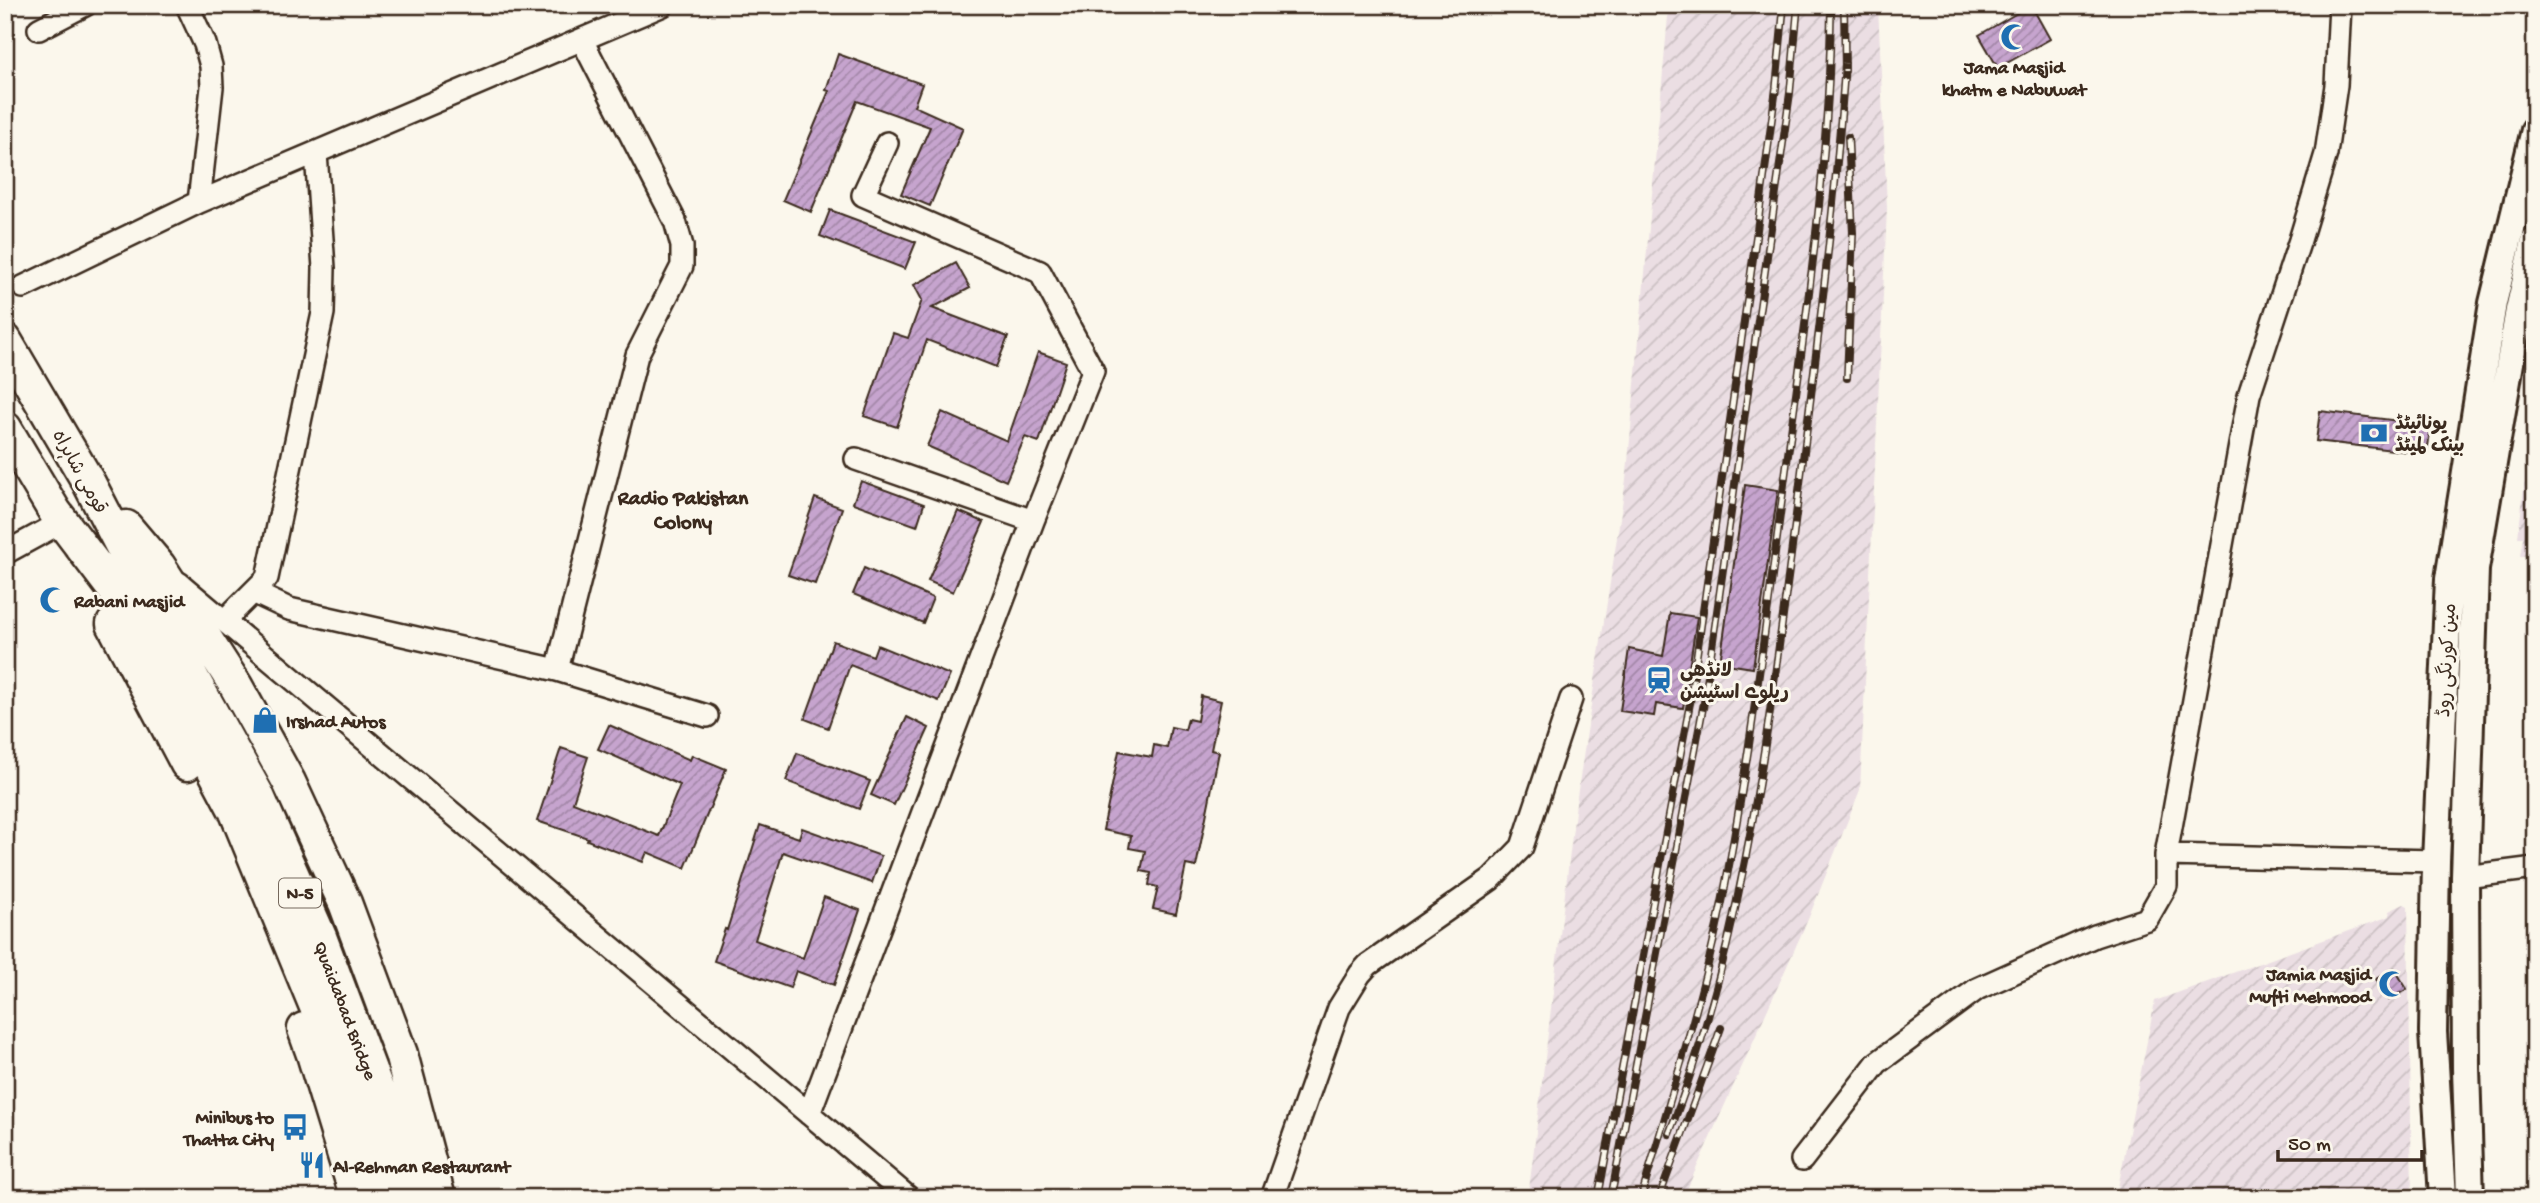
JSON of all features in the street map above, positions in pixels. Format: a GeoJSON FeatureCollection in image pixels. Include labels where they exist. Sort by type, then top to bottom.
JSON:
{"type":"FeatureCollection","features":[{"type":"Feature","properties":{"kind":"highway","name":"قومی شاہراہ"},"geometry":{"type":"LineString","coordinates":[[5,340],[89,483],[140,606]]}},
{"type":"Feature","properties":{"kind":"highway","name":"قومی شاہراہ"},"geometry":{"type":"LineString","coordinates":[[5,428],[58,517],[140,606]]}},
{"type":"Feature","properties":{"kind":"highway"},"geometry":{"type":"LineString","coordinates":[[89,483],[159,566],[236,686],[289,782],[345,903],[401,1054],[439,1198]]}},
{"type":"Feature","properties":{"kind":"highway"},"geometry":{"type":"LineString","coordinates":[[58,517],[217,821],[273,951],[313,1054],[357,1198]]}},
{"type":"Feature","properties":{"kind":"highway","name":"Quaidabad Bridge"},"geometry":{"type":"LineString","coordinates":[[140,606],[235,810],[342,1070],[372,1154],[381,1198]]}},
{"type":"Feature","properties":{"kind":"highway","name":"Quaidabad Bridge"},"geometry":{"type":"LineString","coordinates":[[140,606],[257,794],[320,937],[388,1118],[410,1198]]}},
{"type":"Feature","properties":{"kind":"main road","name":"مین کورنگی روڈ"},"geometry":{"type":"LineString","coordinates":[[2443,1198],[2433,1032],[2436,861],[2449,579],[2493,303],[2535,130]]}},
{"type":"Feature","properties":{"kind":"main road","name":"مین کورنگی روڈ"},"geometry":{"type":"LineString","coordinates":[[2470,1198],[2465,877],[2475,569],[2519,310],[2535,241]]}},
{"type":"Feature","properties":{"kind":"street"},"geometry":{"type":"LineString","coordinates":[[39,29],[85,5]]}},
{"type":"Feature","properties":{"kind":"street"},"geometry":{"type":"LineString","coordinates":[[187,5],[205,44],[211,66],[212,87],[199,202]]}},
{"type":"Feature","properties":{"kind":"street"},"geometry":{"type":"LineString","coordinates":[[23,286],[199,202],[663,5]]}},
{"type":"Feature","properties":{"kind":"street"},"geometry":{"type":"LineString","coordinates":[[1802,1160],[1878,1063],[1977,989],[2095,936],[2147,919],[2166,886],[2166,855],[2249,395],[2301,240],[2326,153],[2336,85],[2340,5]]}},
{"type":"Feature","properties":{"kind":"street"},"geometry":{"type":"LineString","coordinates":[[556,670],[637,355],[682,266],[682,246],[675,221],[582,40]]}},
{"type":"Feature","properties":{"kind":"street"},"geometry":{"type":"LineString","coordinates":[[809,1114],[1033,521],[1093,371],[1040,272],[863,195],[887,144]]}},
{"type":"Feature","properties":{"kind":"street"},"geometry":{"type":"LineString","coordinates":[[224,621],[255,593],[267,578],[323,313],[324,268],[316,153]]}},
{"type":"Feature","properties":{"kind":"street"},"geometry":{"type":"LineString","coordinates":[[856,459],[1033,521]]}},
{"type":"Feature","properties":{"kind":"street"},"geometry":{"type":"LineString","coordinates":[[5,553],[58,517]]}},
{"type":"Feature","properties":{"kind":"street"},"geometry":{"type":"LineString","coordinates":[[159,566],[909,1198]]}},
{"type":"Feature","properties":{"kind":"street"},"geometry":{"type":"LineString","coordinates":[[255,593],[289,609],[556,670],[707,716]]}},
{"type":"Feature","properties":{"kind":"street"},"geometry":{"type":"LineString","coordinates":[[1272,1198],[1339,1008],[1347,994],[1368,965],[1492,879],[1522,847],[1571,698]]}},
{"type":"Feature","properties":{"kind":"street"},"geometry":{"type":"LineString","coordinates":[[2166,855],[2436,861]]}},
{"type":"Feature","properties":{"kind":"street"},"geometry":{"type":"LineString","coordinates":[[2465,877],[2535,868]]}},
{"type":"Feature","properties":{"kind":"shaded area"},"geometry":{"type":"Polygon","coordinates":[[[1669,5],[1878,5],[1887,208],[1860,790],[1809,917],[1683,1198],[1528,1198],[1576,803],[1627,473],[1669,5]]]}},
{"type":"Feature","properties":{"kind":"shaded area"},"geometry":{"type":"Polygon","coordinates":[[[2535,463],[2535,555],[2520,556],[2523,537],[2518,537],[2527,465],[2535,463]]]}},
{"type":"Feature","properties":{"kind":"shaded area"},"geometry":{"type":"Polygon","coordinates":[[[2404,904],[2408,906],[2412,1198],[2116,1198],[2155,1001],[2390,916],[2389,911],[2404,904]]]}},
{"type":"Feature","properties":{"kind":"building","name":"Jama Masjid khatm e Nabuwat"},"geometry":{"type":"Polygon","coordinates":[[[2031,5],[2050,39],[1998,68],[1979,35],[2031,5]]]}},
{"type":"Feature","properties":{"kind":"building"},"geometry":{"type":"Polygon","coordinates":[[[838,54],[922,84],[914,106],[963,128],[930,206],[901,194],[930,127],[857,101],[811,212],[783,200],[829,91],[826,90],[838,54]]]}},
{"type":"Feature","properties":{"kind":"building"},"geometry":{"type":"Polygon","coordinates":[[[830,210],[916,242],[905,269],[820,236],[830,210]]]}},
{"type":"Feature","properties":{"kind":"building"},"geometry":{"type":"Polygon","coordinates":[[[956,263],[970,288],[932,308],[1008,337],[996,367],[927,340],[897,427],[864,416],[893,333],[908,338],[922,300],[914,285],[956,263]]]}},
{"type":"Feature","properties":{"kind":"building"},"geometry":{"type":"Polygon","coordinates":[[[1038,352],[1066,362],[1039,442],[1025,437],[1006,481],[927,446],[942,412],[1007,441],[1038,352]]]}},
{"type":"Feature","properties":{"kind":"building","name":"یونائیٹڈ بینک لمیٹڈ"},"geometry":{"type":"Polygon","coordinates":[[[2320,411],[2431,425],[2427,454],[2316,441],[2320,411]]]}},
{"type":"Feature","properties":{"kind":"building"},"geometry":{"type":"Polygon","coordinates":[[[861,481],[924,504],[917,526],[853,503],[861,481]]]}},
{"type":"Feature","properties":{"kind":"building"},"geometry":{"type":"Polygon","coordinates":[[[1745,485],[1778,490],[1753,668],[1720,663],[1745,485]]]}},
{"type":"Feature","properties":{"kind":"building"},"geometry":{"type":"Polygon","coordinates":[[[815,498],[842,508],[815,584],[788,575],[815,498]]]}},
{"type":"Feature","properties":{"kind":"building"},"geometry":{"type":"Polygon","coordinates":[[[958,511],[984,522],[953,592],[928,581],[958,511]]]}},
{"type":"Feature","properties":{"kind":"building"},"geometry":{"type":"Polygon","coordinates":[[[864,568],[933,598],[923,623],[853,594],[864,568]]]}},
{"type":"Feature","properties":{"kind":"building"},"geometry":{"type":"Polygon","coordinates":[[[1670,613],[1697,617],[1683,708],[1656,704],[1654,716],[1620,711],[1629,649],[1663,656],[1670,613]]]}},
{"type":"Feature","properties":{"kind":"building"},"geometry":{"type":"Polygon","coordinates":[[[833,641],[873,656],[877,645],[950,675],[939,701],[850,665],[828,728],[805,719],[833,641]]]}},
{"type":"Feature","properties":{"kind":"building"},"geometry":{"type":"Polygon","coordinates":[[[1201,696],[1221,701],[1211,750],[1219,752],[1196,867],[1186,865],[1176,914],[1153,909],[1158,887],[1149,885],[1151,873],[1141,871],[1145,851],[1129,848],[1131,836],[1103,830],[1119,751],[1152,757],[1154,745],[1167,748],[1171,727],[1185,730],[1188,719],[1197,721],[1201,696]]]}},
{"type":"Feature","properties":{"kind":"building"},"geometry":{"type":"Polygon","coordinates":[[[907,717],[929,728],[894,805],[871,795],[907,717]]]}},
{"type":"Feature","properties":{"kind":"building"},"geometry":{"type":"Polygon","coordinates":[[[609,725],[690,760],[692,755],[726,769],[685,868],[647,852],[643,862],[587,840],[588,838],[537,821],[561,748],[588,757],[573,802],[659,836],[680,785],[598,749],[609,725]]]}},
{"type":"Feature","properties":{"kind":"building"},"geometry":{"type":"Polygon","coordinates":[[[797,753],[870,781],[859,809],[786,781],[797,753]]]}},
{"type":"Feature","properties":{"kind":"building"},"geometry":{"type":"Polygon","coordinates":[[[760,825],[799,838],[802,828],[881,856],[872,883],[783,852],[755,940],[803,958],[824,897],[860,910],[834,985],[796,971],[790,988],[714,961],[725,929],[727,930],[760,825]]]}},
{"type":"Feature","properties":{"kind":"building","name":"Jamia Masjid Mufti Mehmood"},"geometry":{"type":"Polygon","coordinates":[[[2394,968],[2407,989],[2389,1000],[2376,979],[2394,968]]]}},
{"type":"Feature","properties":{"kind":"railway"},"geometry":{"type":"LineString","coordinates":[[1598,1198],[1690,703],[1757,230],[1784,5]]}},
{"type":"Feature","properties":{"kind":"railway"},"geometry":{"type":"LineString","coordinates":[[1611,1198],[1705,697],[1790,93],[1798,5]]}},
{"type":"Feature","properties":{"kind":"railway"},"geometry":{"type":"LineString","coordinates":[[1641,1198],[1708,965],[1744,777],[1817,227],[1827,116],[1831,5]]}},
{"type":"Feature","properties":{"kind":"railway"},"geometry":{"type":"LineString","coordinates":[[1844,5],[1845,71]]}},
{"type":"Feature","properties":{"kind":"railway"},"geometry":{"type":"LineString","coordinates":[[1669,1134],[1715,991],[1733,918],[1761,771],[1822,305],[1845,63]]}},
{"type":"Feature","properties":{"kind":"railway"},"geometry":{"type":"LineString","coordinates":[[1847,378],[1853,233],[1848,137]]}},
{"type":"Feature","properties":{"kind":"railway"},"geometry":{"type":"LineString","coordinates":[[1659,1198],[1721,1028]]}},
{"type":"Feature","properties":{"kind":"place","name":"Jama Masjid khatm e Nabuwat"},"geometry":{"type":"Point","coordinates":[2014,37]}},
{"type":"Feature","properties":{"kind":"place","name":"یونائیٹڈ بینک لمیٹڈ"},"geometry":{"type":"Point","coordinates":[2374,433]}},
{"type":"Feature","properties":{"kind":"place","name":"Rabani Masjid"},"geometry":{"type":"Point","coordinates":[53,600]}},
{"type":"Feature","properties":{"kind":"place","name":"لانڈھی ریلوے اسٹیشن"},"geometry":{"type":"Point","coordinates":[1659,680]}},
{"type":"Feature","properties":{"kind":"place","name":"Irshad Autos"},"geometry":{"type":"Point","coordinates":[265,720]}},
{"type":"Feature","properties":{"kind":"place","name":"Jamia Masjid Mufti Mehmood"},"geometry":{"type":"Point","coordinates":[2392,984]}},
{"type":"Feature","properties":{"kind":"place","name":"Minibus to Thatta City"},"geometry":{"type":"Point","coordinates":[295,1127]}},
{"type":"Feature","properties":{"kind":"place","name":"Al-Rehman Restaurant"},"geometry":{"type":"Point","coordinates":[312,1165]}},
{"type":"Feature","properties":{"kind":"district","name":"Radio Pakistan Colony"},"geometry":{"type":"Point","coordinates":[683,509]}}]}
